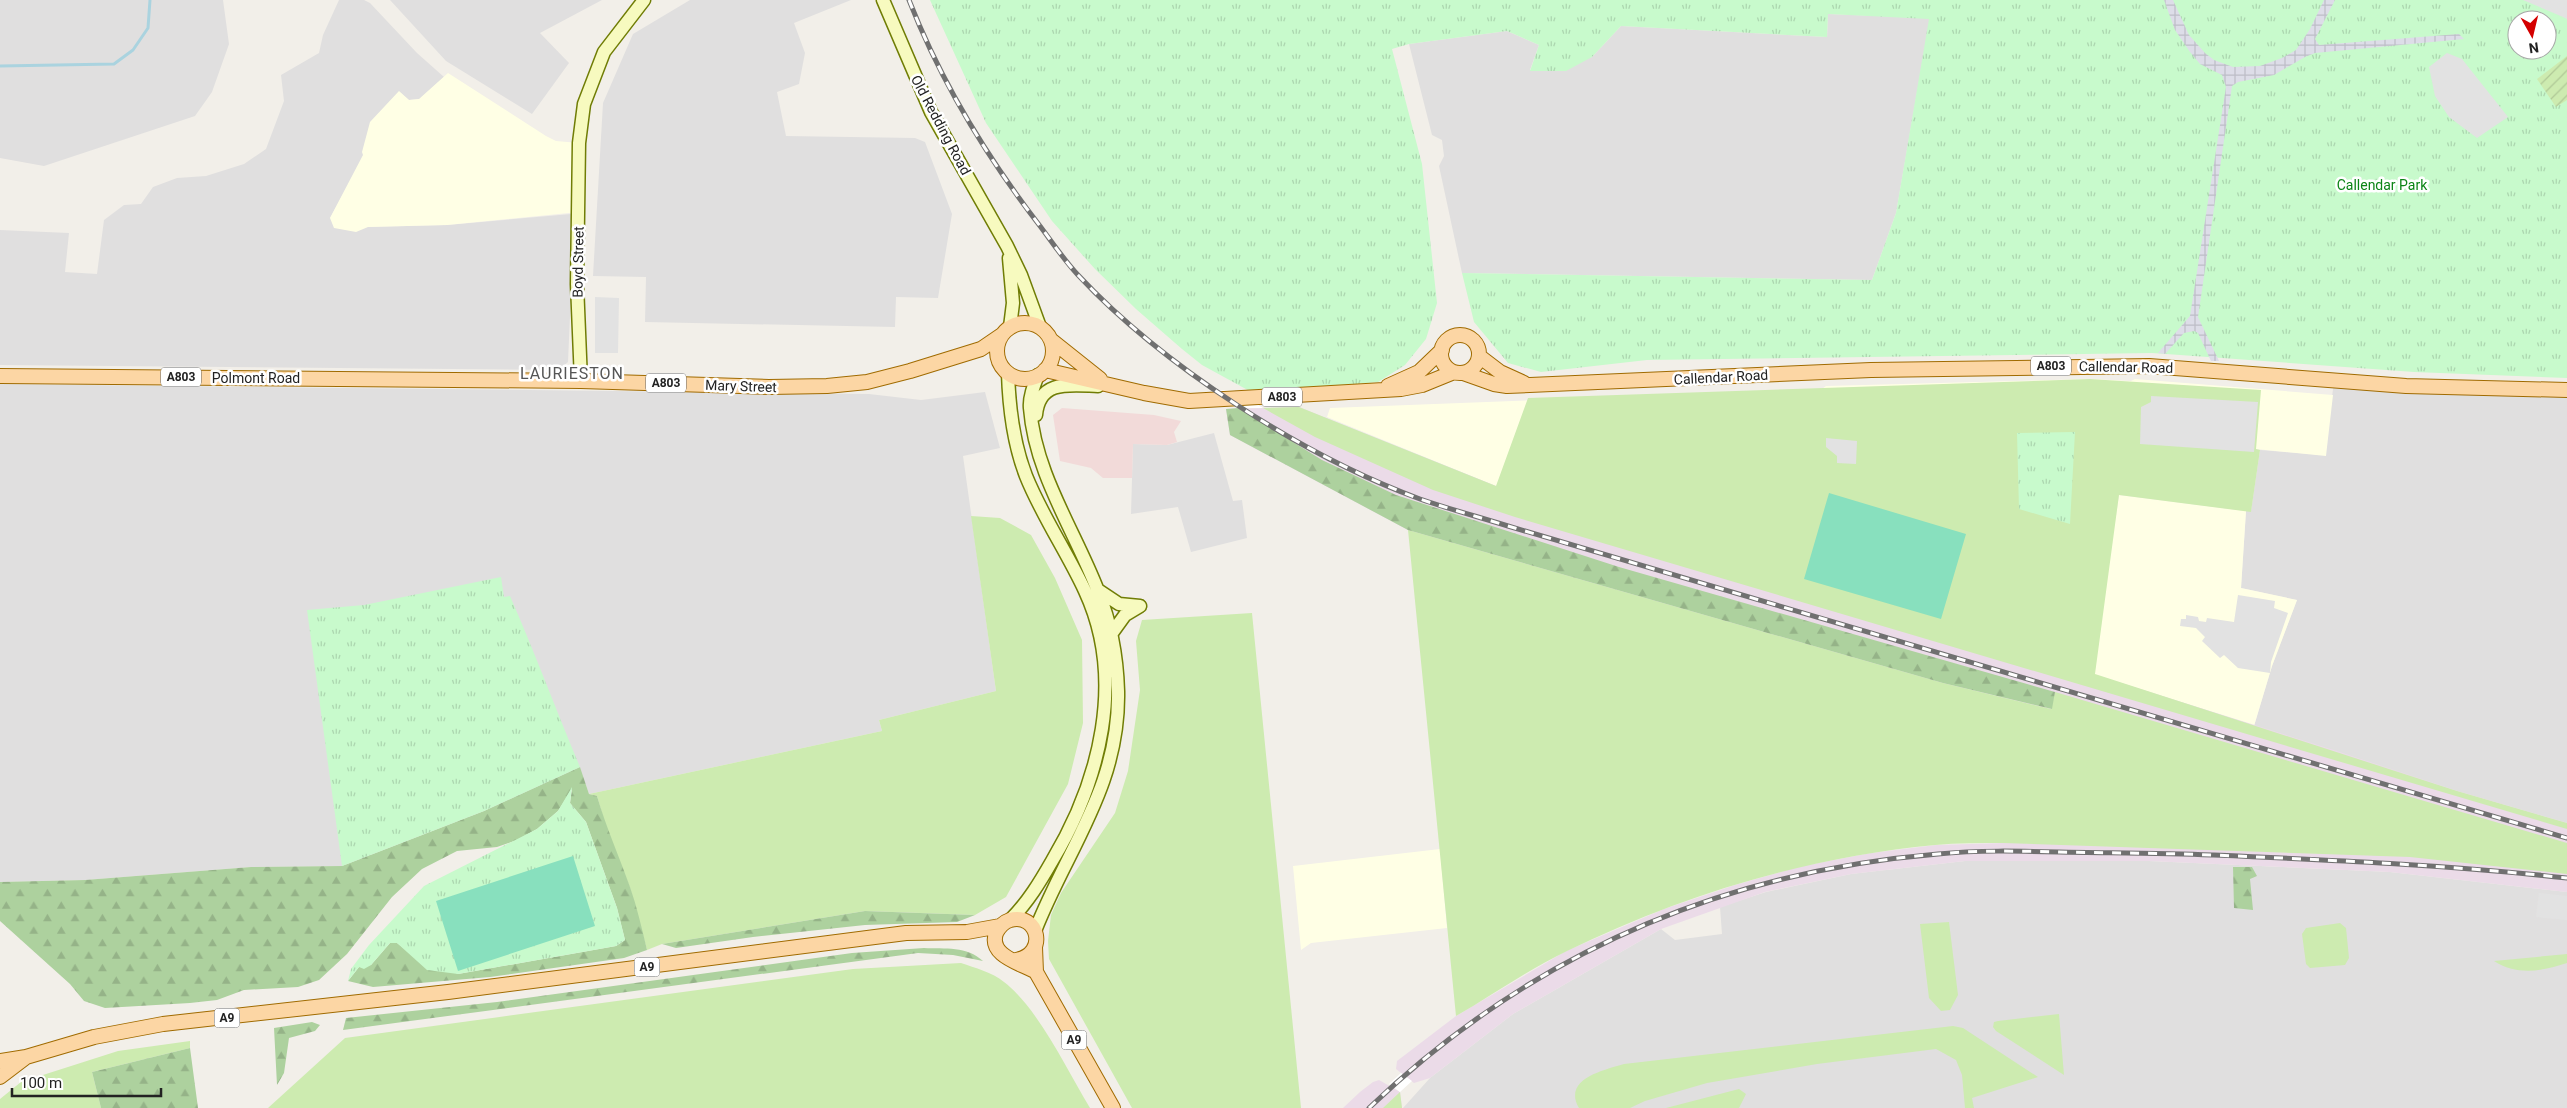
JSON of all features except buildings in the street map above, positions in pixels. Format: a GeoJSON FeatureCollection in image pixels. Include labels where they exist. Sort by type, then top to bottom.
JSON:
{"type":"FeatureCollection","features":[{"type":"Feature","properties":{"kind":"main road","name":"Boyd Street"},"geometry":{"type":"LineString","coordinates":[[581,381],[577,284],[579,143],[584,104],[594,73],[613,39],[644,0]]}},
{"type":"Feature","properties":{"kind":"main road","name":"Old Redding Road"},"geometry":{"type":"LineString","coordinates":[[883,0],[931,112],[1007,246],[1021,275],[1040,327]]}},
{"type":"Feature","properties":{"kind":"main road","name":"Old Redding Road"},"geometry":{"type":"LineString","coordinates":[[1006,330],[1012,285],[1007,246]]}},
{"type":"Feature","properties":{"kind":"main road","name":"A803"},"geometry":{"type":"LineString","coordinates":[[1006,330],[1026,323],[1040,327],[1051,340],[1108,383]]}},
{"type":"Feature","properties":{"kind":"main road","name":"Mary Street"},"geometry":{"type":"LineString","coordinates":[[363,378],[581,381],[794,387],[848,385],[882,378],[965,354],[992,343],[1006,330]]}},
{"type":"Feature","properties":{"kind":"main road"},"geometry":{"type":"LineString","coordinates":[[1006,330],[998,348],[1005,369],[1010,408],[1025,475],[1040,508],[1085,592],[1100,636],[1105,690],[1104,722],[1090,782],[1062,846],[1022,909],[1005,923],[995,942],[1002,955],[1016,960],[1024,959],[1035,947],[1035,931],[1054,884],[1095,805],[1111,757],[1117,724],[1118,690],[1112,633],[1098,590],[1047,476],[1038,450],[1032,390],[1052,356],[1051,340]]}},
{"type":"Feature","properties":{"kind":"main road","name":"A803"},"geometry":{"type":"LineString","coordinates":[[1005,369],[1023,378],[1042,373],[1108,383],[1169,398],[1202,401],[1376,391],[1422,385],[1474,367],[1479,356],[1474,342],[1461,336],[1451,338],[1442,350],[1419,372],[1376,391]]}},
{"type":"Feature","properties":{"kind":"main road"},"geometry":{"type":"LineString","coordinates":[[1442,350],[1445,366],[1458,372]]}},
{"type":"Feature","properties":{"kind":"main road","name":"Mary Street"},"geometry":{"type":"LineString","coordinates":[[965,354],[992,359],[1005,369]]}},
{"type":"Feature","properties":{"kind":"main road","name":"Callendar Road"},"geometry":{"type":"LineString","coordinates":[[1479,356],[1505,375],[1534,385]]}},
{"type":"Feature","properties":{"kind":"main road","name":"Callendar Road"},"geometry":{"type":"LineString","coordinates":[[1458,372],[1494,384],[1534,385],[1871,370],[2148,366],[2406,386],[2567,390]]}},
{"type":"Feature","properties":{"kind":"main road","name":"Polmont Road"},"geometry":{"type":"LineString","coordinates":[[0,376],[363,378]]}},
{"type":"Feature","properties":{"kind":"main road"},"geometry":{"type":"LineString","coordinates":[[1033,409],[1040,398],[1052,388],[1079,386],[1123,388]]}},
{"type":"Feature","properties":{"kind":"main road"},"geometry":{"type":"LineString","coordinates":[[1098,590],[1119,604],[1140,606],[1125,615],[1112,633]]}},
{"type":"Feature","properties":{"kind":"main road"},"geometry":{"type":"LineString","coordinates":[[1005,923],[1025,921],[1035,931]]}},
{"type":"Feature","properties":{"kind":"main road","name":"A9"},"geometry":{"type":"LineString","coordinates":[[0,1061],[26,1057],[94,1037],[163,1024],[457,991],[906,933],[967,932],[1005,923]]}},
{"type":"Feature","properties":{"kind":"main road","name":"A9"},"geometry":{"type":"LineString","coordinates":[[967,932],[995,942]]}},
{"type":"Feature","properties":{"kind":"main road","name":"A9"},"geometry":{"type":"LineString","coordinates":[[1035,947],[1036,972],[1112,1108]]}},
{"type":"Feature","properties":{"kind":"main road","name":"A9"},"geometry":{"type":"LineString","coordinates":[[1016,960],[1036,972]]}},
{"type":"Feature","properties":{"kind":"main road","name":"A9"},"geometry":{"type":"LineString","coordinates":[[0,1076],[26,1057]]}},
{"type":"Feature","properties":{"kind":"shaded area"},"geometry":{"type":"Polygon","coordinates":[[[0,0],[223,0],[229,44],[212,92],[195,116],[44,166],[0,158],[0,0]]]}},
{"type":"Feature","properties":{"kind":"shaded area"},"geometry":{"type":"Polygon","coordinates":[[[339,0],[364,0],[370,3],[417,53],[444,77],[420,99],[409,100],[399,92],[330,218],[368,227],[447,225],[571,214],[572,271],[568,362],[559,370],[0,365],[0,230],[69,233],[65,272],[97,274],[104,220],[124,205],[141,204],[153,187],[177,178],[206,176],[244,164],[266,149],[284,101],[281,75],[319,53],[323,35],[339,0]]]}},
{"type":"Feature","properties":{"kind":"shaded area"},"geometry":{"type":"Polygon","coordinates":[[[390,0],[602,0],[540,33],[569,63],[532,114],[446,61],[390,0]]]}},
{"type":"Feature","properties":{"kind":"shaded area"},"geometry":{"type":"Polygon","coordinates":[[[690,0],[851,0],[794,23],[805,53],[799,84],[777,92],[786,136],[915,138],[925,142],[952,214],[938,298],[896,297],[895,327],[645,322],[646,277],[593,276],[603,103],[633,34],[690,0]]]}},
{"type":"Feature","properties":{"kind":"shaded area"},"geometry":{"type":"Polygon","coordinates":[[[2164,0],[2173,0],[2189,35],[2205,53],[2214,60],[2233,67],[2260,66],[2282,58],[2296,50],[2310,29],[2324,0],[2335,0],[2315,39],[2319,45],[2459,34],[2464,39],[2315,53],[2274,75],[2238,82],[2232,86],[2198,317],[2219,361],[2211,361],[2198,333],[2194,331],[2184,333],[2165,354],[2158,353],[2190,316],[2226,87],[2222,75],[2200,64],[2190,52],[2175,30],[2164,0]]]}},
{"type":"Feature","properties":{"kind":"shaded area"},"geometry":{"type":"Polygon","coordinates":[[[2523,0],[2567,0],[2567,19],[2557,14],[2557,10],[2547,10],[2523,0]]]}},
{"type":"Feature","properties":{"kind":"shaded area"},"geometry":{"type":"Polygon","coordinates":[[[1828,14],[1930,18],[1896,213],[1872,280],[1462,273],[1439,166],[1444,156],[1442,140],[1432,135],[1409,44],[1507,31],[1539,45],[1530,70],[1592,57],[1621,26],[1827,37],[1828,14]]]}},
{"type":"Feature","properties":{"kind":"shaded area"},"geometry":{"type":"Polygon","coordinates":[[[2447,53],[2462,59],[2508,117],[2477,138],[2449,117],[2435,96],[2429,67],[2447,53]]]}},
{"type":"Feature","properties":{"kind":"shaded area"},"geometry":{"type":"Polygon","coordinates":[[[448,73],[546,136],[556,141],[579,143],[579,212],[447,225],[368,227],[356,232],[334,228],[330,218],[363,155],[362,152],[370,122],[399,91],[409,100],[419,99],[448,73]]]}},
{"type":"Feature","properties":{"kind":"shaded area"},"geometry":{"type":"Polygon","coordinates":[[[595,297],[619,298],[618,353],[595,353],[595,297]]]}},
{"type":"Feature","properties":{"kind":"shaded area"},"geometry":{"type":"Polygon","coordinates":[[[2091,379],[2131,381],[2135,379],[2333,395],[2326,456],[2256,449],[2124,446],[2115,523],[2119,495],[2246,511],[2241,588],[2297,600],[2272,666],[2254,726],[1496,486],[1327,417],[1330,408],[1822,389],[1826,386],[2091,379]]]}},
{"type":"Feature","properties":{"kind":"shaded area"},"geometry":{"type":"Polygon","coordinates":[[[2334,381],[2567,391],[2567,823],[2457,791],[2254,726],[2272,666],[2297,600],[2241,588],[2246,511],[2251,511],[2260,450],[2325,455],[2334,381]]]}},
{"type":"Feature","properties":{"kind":"shaded area"},"geometry":{"type":"Polygon","coordinates":[[[0,384],[869,394],[921,400],[985,392],[1000,448],[963,456],[996,691],[879,720],[882,731],[589,794],[580,768],[484,811],[342,866],[251,867],[85,880],[0,882],[0,384]]]}},
{"type":"Feature","properties":{"kind":"shaded area"},"geometry":{"type":"Polygon","coordinates":[[[2151,396],[2258,402],[2254,452],[2140,444],[2141,407],[2151,402],[2151,396]]]}},
{"type":"Feature","properties":{"kind":"shaded area"},"geometry":{"type":"Polygon","coordinates":[[[1299,407],[1496,486],[2337,751],[2457,791],[2567,823],[2567,892],[2390,872],[2149,861],[1965,861],[1851,874],[1765,892],[1661,929],[1513,1014],[1430,1078],[1414,1083],[1396,1069],[1397,1061],[1456,1016],[1566,951],[1664,909],[1735,885],[1802,866],[1871,853],[1936,845],[2003,843],[2141,731],[1943,683],[1408,530],[1230,435],[1226,409],[1299,407]]]}},
{"type":"Feature","properties":{"kind":"shaded area"},"geometry":{"type":"Polygon","coordinates":[[[1062,408],[1154,415],[1181,421],[1174,432],[1177,442],[1167,445],[1133,444],[1132,478],[1103,478],[1091,468],[1060,461],[1053,415],[1062,408]]]}},
{"type":"Feature","properties":{"kind":"shaded area"},"geometry":{"type":"Polygon","coordinates":[[[1214,433],[1233,501],[1242,500],[1247,538],[1191,552],[1178,507],[1131,514],[1133,444],[1167,445],[1214,433]]]}},
{"type":"Feature","properties":{"kind":"shaded area"},"geometry":{"type":"Polygon","coordinates":[[[1826,438],[1857,441],[1856,464],[1837,463],[1837,456],[1826,447],[1826,438]]]}},
{"type":"Feature","properties":{"kind":"shaded area"},"geometry":{"type":"Polygon","coordinates":[[[2238,595],[2275,601],[2274,608],[2288,613],[2271,662],[2270,673],[2238,668],[2224,655],[2220,658],[2202,641],[2205,637],[2196,628],[2180,626],[2181,619],[2186,619],[2186,615],[2198,617],[2199,621],[2206,622],[2207,618],[2234,622],[2238,595]]]}},
{"type":"Feature","properties":{"kind":"shaded area"},"geometry":{"type":"Polygon","coordinates":[[[1440,849],[1447,928],[1311,943],[1301,950],[1293,866],[1440,849]]]}},
{"type":"Feature","properties":{"kind":"shaded area"},"geometry":{"type":"Polygon","coordinates":[[[1965,861],[2149,861],[2390,872],[2567,892],[2567,1108],[1403,1108],[1430,1078],[1513,1014],[1661,929],[1675,940],[1722,934],[1720,907],[1766,892],[1851,874],[1965,861]]]}},
{"type":"Feature","properties":{"kind":"shaded area"},"geometry":{"type":"Polygon","coordinates":[[[2539,893],[2567,896],[2567,920],[2536,917],[2539,893]]]}},
{"type":"Feature","properties":{"kind":"shaded area"},"geometry":{"type":"Polygon","coordinates":[[[1379,1080],[1400,1092],[1402,1108],[1343,1108],[1360,1092],[1373,1082],[1379,1080]]]}},
{"type":"Feature","properties":{"kind":"green space","name":"Callendar Park"},"geometry":{"type":"Polygon","coordinates":[[[930,0],[2567,0],[2567,378],[2414,372],[2152,353],[1647,360],[1541,372],[1508,363],[1474,322],[1462,273],[1872,280],[1896,213],[1929,19],[1828,14],[1827,37],[1621,26],[1592,57],[1566,71],[1530,71],[1539,45],[1507,31],[1409,44],[1392,49],[1422,164],[1437,303],[1426,339],[1405,365],[1378,382],[1255,394],[1202,365],[1182,349],[1136,309],[1095,269],[1052,221],[986,123],[930,0]]]}},
{"type":"Feature","properties":{"kind":"green space"},"geometry":{"type":"Polygon","coordinates":[[[2567,56],[2567,100],[2556,107],[2537,79],[2567,56]]]}},
{"type":"Feature","properties":{"kind":"green space"},"geometry":{"type":"Polygon","coordinates":[[[2090,379],[2261,390],[2256,449],[2260,450],[2251,512],[2119,495],[2095,674],[2457,791],[2567,823],[2567,829],[1515,517],[1433,490],[1315,437],[1263,408],[1299,407],[1496,486],[1528,398],[2090,379]]]}},
{"type":"Feature","properties":{"kind":"green space"},"geometry":{"type":"Polygon","coordinates":[[[1238,408],[1322,460],[1396,495],[1619,567],[2055,692],[2052,709],[1943,683],[1408,530],[1230,435],[1226,409],[1238,408]]]}},
{"type":"Feature","properties":{"kind":"green space"},"geometry":{"type":"Polygon","coordinates":[[[2075,432],[2070,524],[2019,509],[2017,433],[2075,432]]]}},
{"type":"Feature","properties":{"kind":"green space"},"geometry":{"type":"Polygon","coordinates":[[[1829,493],[1966,534],[1941,619],[1804,579],[1829,493]]]}},
{"type":"Feature","properties":{"kind":"green space"},"geometry":{"type":"Polygon","coordinates":[[[971,516],[1000,518],[1031,535],[1055,578],[1082,640],[1083,723],[1068,784],[1006,897],[975,915],[865,911],[662,944],[647,950],[630,888],[606,827],[597,796],[589,794],[882,731],[879,720],[996,691],[971,516]]]}},
{"type":"Feature","properties":{"kind":"green space"},"geometry":{"type":"Polygon","coordinates":[[[1408,530],[1943,683],[2051,709],[2055,692],[2567,843],[2567,874],[2410,857],[2003,843],[1943,844],[1887,851],[1793,869],[1700,896],[1655,912],[1553,958],[1456,1016],[1408,530]]]}},
{"type":"Feature","properties":{"kind":"green space"},"geometry":{"type":"Polygon","coordinates":[[[501,577],[504,597],[510,596],[580,767],[484,811],[342,866],[307,610],[364,605],[501,577]]]}},
{"type":"Feature","properties":{"kind":"green space"},"geometry":{"type":"Polygon","coordinates":[[[1252,613],[1301,1108],[1132,1108],[1049,959],[1048,941],[1051,915],[1061,893],[1115,813],[1128,771],[1140,690],[1136,641],[1142,620],[1252,613]]]}},
{"type":"Feature","properties":{"kind":"green space"},"geometry":{"type":"Polygon","coordinates":[[[580,767],[589,794],[597,796],[633,895],[647,950],[624,958],[490,977],[373,987],[348,981],[359,967],[371,965],[390,943],[397,943],[406,950],[458,974],[616,946],[625,940],[617,908],[586,822],[570,803],[572,789],[558,811],[537,829],[517,840],[497,847],[457,851],[422,869],[392,897],[347,954],[319,980],[298,987],[244,990],[217,1000],[190,1003],[105,1008],[84,1001],[70,984],[0,921],[0,882],[85,880],[251,867],[342,866],[484,811],[580,767]]]}},
{"type":"Feature","properties":{"kind":"green space"},"geometry":{"type":"Polygon","coordinates":[[[572,787],[570,803],[586,822],[617,908],[625,940],[616,946],[458,974],[427,970],[397,943],[390,943],[371,965],[364,969],[359,967],[348,981],[351,969],[369,945],[424,886],[537,829],[558,811],[572,787]]]}},
{"type":"Feature","properties":{"kind":"green space"},"geometry":{"type":"Polygon","coordinates":[[[573,856],[595,926],[458,971],[436,901],[573,856]]]}},
{"type":"Feature","properties":{"kind":"green space"},"geometry":{"type":"Polygon","coordinates":[[[2233,867],[2252,867],[2257,876],[2250,879],[2253,910],[2234,908],[2233,867]]]}},
{"type":"Feature","properties":{"kind":"green space"},"geometry":{"type":"Polygon","coordinates":[[[865,911],[975,915],[957,922],[865,925],[753,937],[676,948],[662,944],[865,911]]]}},
{"type":"Feature","properties":{"kind":"green space"},"geometry":{"type":"Polygon","coordinates":[[[1949,922],[1958,995],[1950,1010],[1941,1011],[1929,998],[1920,924],[1949,922]]]}},
{"type":"Feature","properties":{"kind":"green space"},"geometry":{"type":"Polygon","coordinates":[[[2340,923],[2346,928],[2349,958],[2345,965],[2310,968],[2306,964],[2302,934],[2306,928],[2340,923]]]}},
{"type":"Feature","properties":{"kind":"green space"},"geometry":{"type":"Polygon","coordinates":[[[924,948],[963,951],[977,956],[983,961],[953,955],[918,953],[343,1030],[346,1018],[497,1002],[852,953],[924,948]]]}},
{"type":"Feature","properties":{"kind":"green space"},"geometry":{"type":"Polygon","coordinates":[[[2567,954],[2567,963],[2530,971],[2512,969],[2494,961],[2567,954]]]}},
{"type":"Feature","properties":{"kind":"green space"},"geometry":{"type":"Polygon","coordinates":[[[961,963],[994,976],[1017,993],[1040,1023],[1090,1108],[268,1108],[345,1038],[853,969],[961,963]]]}},
{"type":"Feature","properties":{"kind":"green space"},"geometry":{"type":"Polygon","coordinates":[[[2059,1014],[2064,1075],[1996,1031],[1993,1027],[1994,1022],[1998,1021],[2059,1014]]]}},
{"type":"Feature","properties":{"kind":"green space"},"geometry":{"type":"Polygon","coordinates":[[[312,1022],[320,1025],[315,1031],[289,1038],[284,1073],[277,1085],[274,1028],[312,1022]]]}},
{"type":"Feature","properties":{"kind":"green space"},"geometry":{"type":"Polygon","coordinates":[[[1953,1026],[1963,1028],[2038,1077],[1972,1098],[1974,1108],[1965,1108],[1962,1075],[1956,1060],[1936,1049],[1817,1064],[1707,1083],[1645,1101],[1630,1108],[1579,1108],[1575,1098],[1576,1090],[1580,1083],[1588,1077],[1624,1064],[1953,1026]]]}},
{"type":"Feature","properties":{"kind":"green space"},"geometry":{"type":"Polygon","coordinates":[[[190,1041],[190,1048],[92,1072],[101,1108],[0,1108],[0,1099],[21,1082],[118,1051],[190,1041]]]}},
{"type":"Feature","properties":{"kind":"green space"},"geometry":{"type":"Polygon","coordinates":[[[190,1048],[198,1108],[101,1108],[92,1072],[190,1048]]]}},
{"type":"Feature","properties":{"kind":"green space"},"geometry":{"type":"Polygon","coordinates":[[[1739,1089],[1746,1094],[1739,1108],[1666,1108],[1739,1089]]]}},
{"type":"Feature","properties":{"kind":"green space"},"geometry":{"type":"Polygon","coordinates":[[[1400,1092],[1402,1108],[1383,1108],[1400,1092]]]}},
{"type":"Feature","properties":{"kind":"pier"},"geometry":{"type":"Polygon","coordinates":[[[1234,390],[1263,408],[1238,408],[1211,391],[1234,390]]]}},
{"type":"Feature","properties":{"kind":"pier"},"geometry":{"type":"Polygon","coordinates":[[[1401,1073],[1412,1081],[1400,1092],[1389,1084],[1401,1073]]]}},
{"type":"Feature","properties":{"kind":"waterway"},"geometry":{"type":"LineString","coordinates":[[0,66],[114,64],[133,50],[148,28],[150,0]]}},
{"type":"Feature","properties":{"kind":"railway"},"geometry":{"type":"LineString","coordinates":[[909,0],[935,60],[966,118],[1020,200],[1078,275],[1112,309],[1193,375],[1237,405],[1329,459],[1375,481],[1453,510],[2567,838]]}},
{"type":"Feature","properties":{"kind":"railway"},"geometry":{"type":"LineString","coordinates":[[1369,1108],[1430,1054],[1494,1007],[1561,966],[1631,931],[1704,902],[1779,880],[1857,864],[1968,852],[2155,853],[2390,864],[2567,878]]}},
{"type":"Feature","properties":{"kind":"district","name":"LAURIESTON"},"geometry":{"type":"Point","coordinates":[572,373]}}]}
